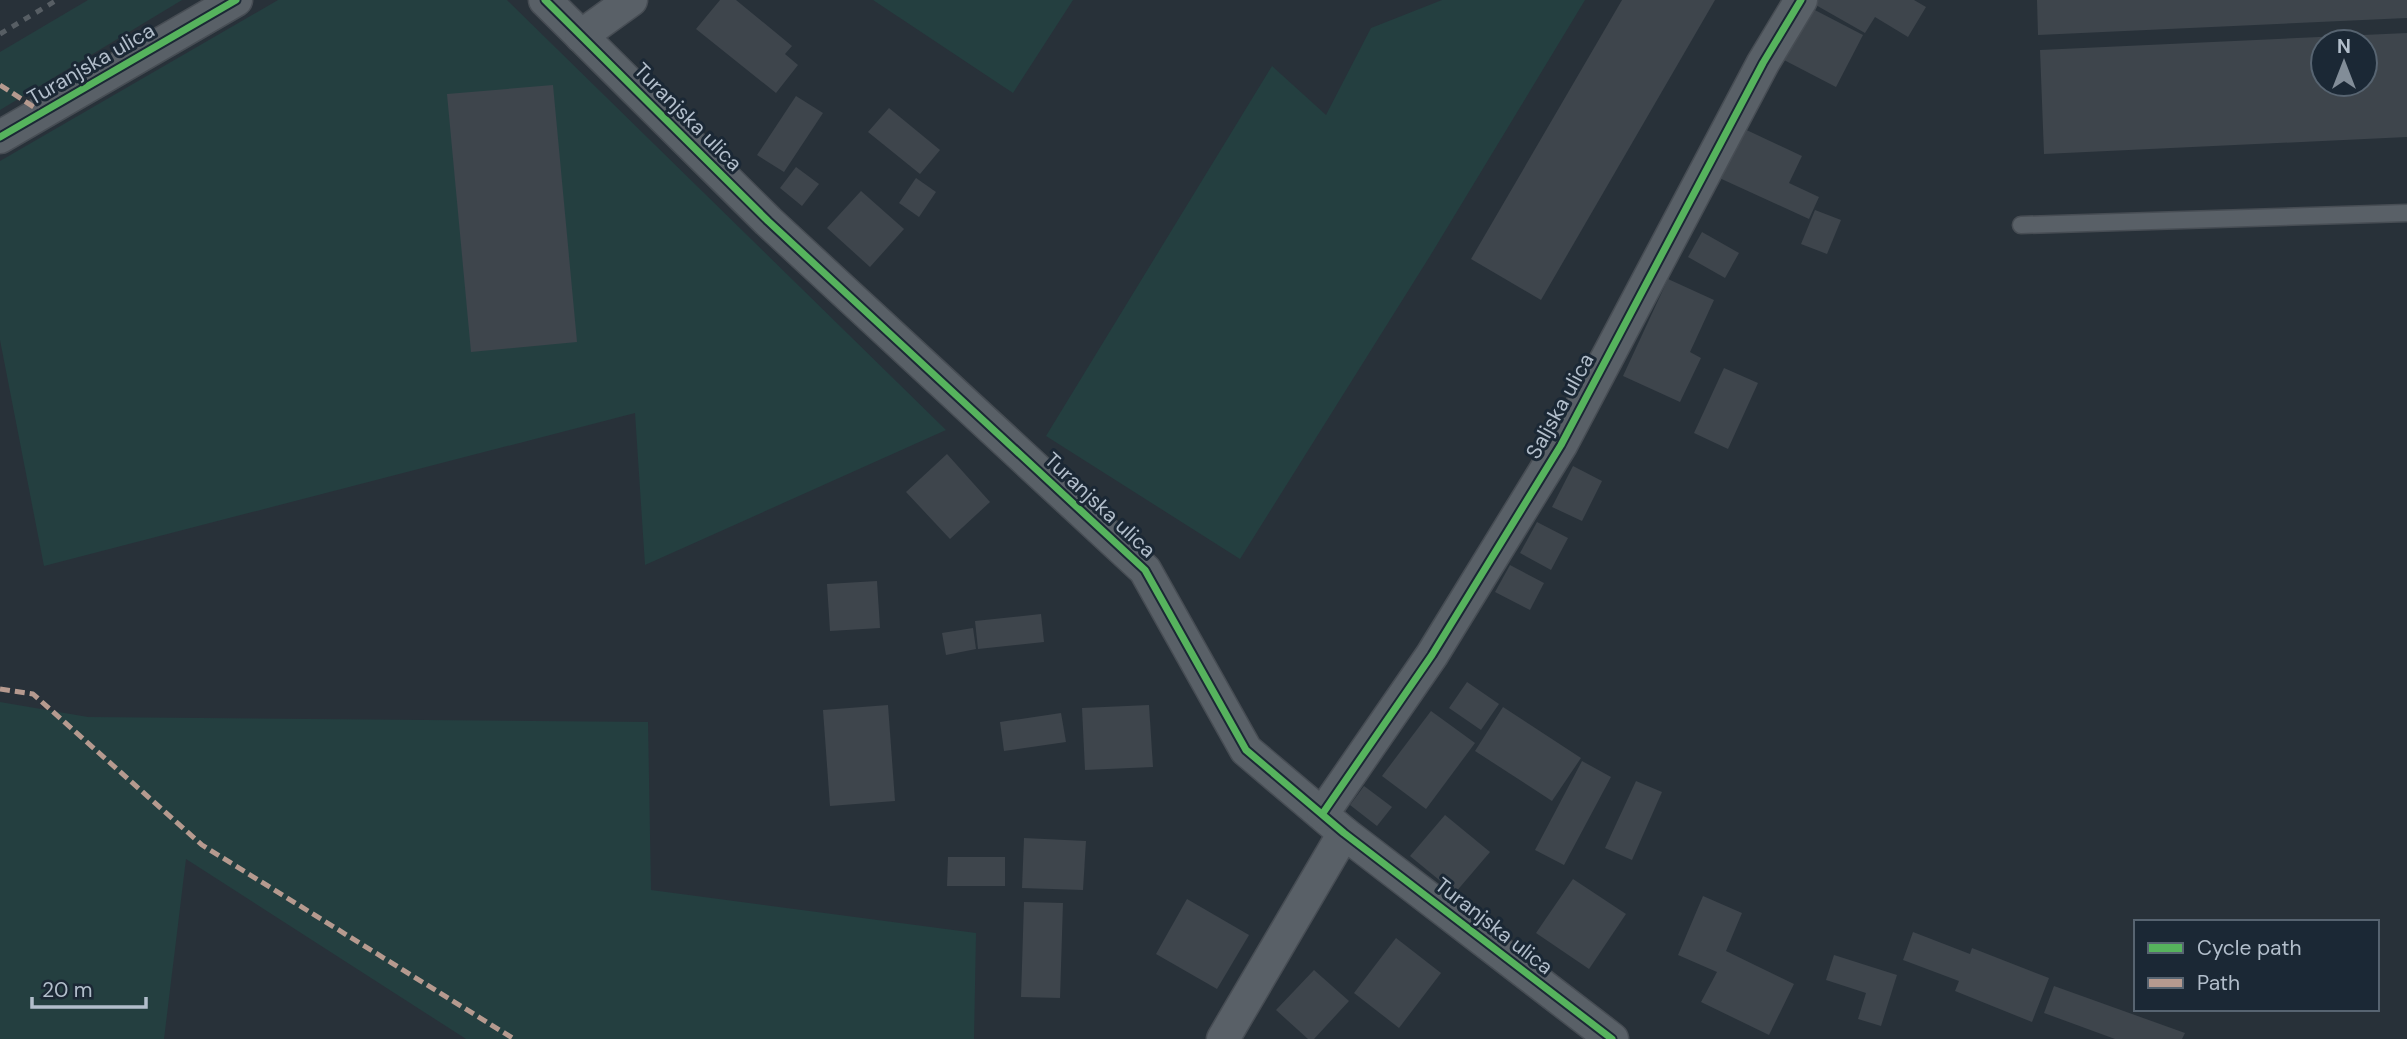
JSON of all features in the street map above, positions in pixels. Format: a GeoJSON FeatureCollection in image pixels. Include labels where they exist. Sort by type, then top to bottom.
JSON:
{"type":"FeatureCollection","features":[{"type":"Feature","properties":{"kind":"street","name":"Turanjska ulica"},"geometry":{"type":"LineString","coordinates":[[0,137],[236,0]]}},
{"type":"Feature","properties":{"kind":"street","name":"Turanjska ulica"},"geometry":{"type":"LineString","coordinates":[[545,0],[768,221],[1145,570],[1246,750],[1334,823],[1612,1039]]}},
{"type":"Feature","properties":{"kind":"street"},"geometry":{"type":"LineString","coordinates":[[581,36],[631,0]]}},
{"type":"Feature","properties":{"kind":"street","name":"Saljska ulica"},"geometry":{"type":"LineString","coordinates":[[1334,823],[1432,655],[1561,445],[1763,63],[1801,0]]}},
{"type":"Feature","properties":{"kind":"street"},"geometry":{"type":"LineString","coordinates":[[1223,1039],[1334,823]]}},
{"type":"Feature","properties":{"kind":"lane"},"geometry":{"type":"LineString","coordinates":[[2021,225],[2407,213]]}},
{"type":"Feature","properties":{"kind":"green space"},"geometry":{"type":"Polygon","coordinates":[[[88,0],[182,0],[0,110],[0,52],[88,0]]]}},
{"type":"Feature","properties":{"kind":"green space"},"geometry":{"type":"Polygon","coordinates":[[[278,0],[507,0],[946,430],[645,565],[635,413],[44,566],[0,340],[0,161],[278,0]]]}},
{"type":"Feature","properties":{"kind":"green space"},"geometry":{"type":"Polygon","coordinates":[[[873,0],[1073,0],[1013,93],[873,0]]]}},
{"type":"Feature","properties":{"kind":"green space"},"geometry":{"type":"Polygon","coordinates":[[[1442,0],[1585,0],[1430,256],[1240,559],[1046,436],[1272,66],[1326,115],[1371,28],[1442,0]]]}},
{"type":"Feature","properties":{"kind":"green space"},"geometry":{"type":"Polygon","coordinates":[[[0,702],[88,717],[648,722],[651,890],[976,933],[974,1039],[466,1039],[186,859],[164,1039],[0,1039],[0,702]]]}},
{"type":"Feature","properties":{"kind":"building"},"geometry":{"type":"Polygon","coordinates":[[[720,0],[736,0],[792,46],[785,54],[798,65],[776,93],[696,29],[720,0]]]}},
{"type":"Feature","properties":{"kind":"building"},"geometry":{"type":"Polygon","coordinates":[[[1622,0],[1715,0],[1541,300],[1471,259],[1622,0]]]}},
{"type":"Feature","properties":{"kind":"building"},"geometry":{"type":"Polygon","coordinates":[[[1816,0],[1914,0],[1926,7],[1908,37],[1875,17],[1865,33],[1814,4],[1816,0]]]}},
{"type":"Feature","properties":{"kind":"building"},"geometry":{"type":"Polygon","coordinates":[[[2037,0],[2407,0],[2407,18],[2038,35],[2037,0]]]}},
{"type":"Feature","properties":{"kind":"building"},"geometry":{"type":"Polygon","coordinates":[[[1811,8],[1863,35],[1836,87],[1784,60],[1811,8]]]}},
{"type":"Feature","properties":{"kind":"building"},"geometry":{"type":"Polygon","coordinates":[[[2407,33],[2407,137],[2044,154],[2040,50],[2309,38],[2309,98],[2379,98],[2379,34],[2407,33]]]}},
{"type":"Feature","properties":{"kind":"building"},"geometry":{"type":"Polygon","coordinates":[[[553,85],[577,342],[471,352],[447,94],[553,85]]]}},
{"type":"Feature","properties":{"kind":"building"},"geometry":{"type":"Polygon","coordinates":[[[796,96],[823,113],[784,172],[757,155],[796,96]]]}},
{"type":"Feature","properties":{"kind":"building"},"geometry":{"type":"Polygon","coordinates":[[[889,108],[940,150],[920,174],[868,132],[889,108]]]}},
{"type":"Feature","properties":{"kind":"building"},"geometry":{"type":"Polygon","coordinates":[[[1738,126],[1802,156],[1789,183],[1819,197],[1809,219],[1715,176],[1738,126]]]}},
{"type":"Feature","properties":{"kind":"building"},"geometry":{"type":"Polygon","coordinates":[[[796,167],[819,184],[802,206],[780,188],[796,167]]]}},
{"type":"Feature","properties":{"kind":"building"},"geometry":{"type":"Polygon","coordinates":[[[916,178],[936,192],[919,217],[899,203],[916,178]]]}},
{"type":"Feature","properties":{"kind":"building"},"geometry":{"type":"Polygon","coordinates":[[[861,191],[904,229],[870,267],[827,228],[861,191]]]}},
{"type":"Feature","properties":{"kind":"building"},"geometry":{"type":"Polygon","coordinates":[[[1815,210],[1841,220],[1827,254],[1801,244],[1815,210]]]}},
{"type":"Feature","properties":{"kind":"building"},"geometry":{"type":"Polygon","coordinates":[[[1702,232],[1739,253],[1725,278],[1688,257],[1702,232]]]}},
{"type":"Feature","properties":{"kind":"building"},"geometry":{"type":"Polygon","coordinates":[[[1668,279],[1714,300],[1690,352],[1701,358],[1680,402],[1623,376],[1668,279]]]}},
{"type":"Feature","properties":{"kind":"building"},"geometry":{"type":"Polygon","coordinates":[[[1724,368],[1758,383],[1728,449],[1694,433],[1724,368]]]}},
{"type":"Feature","properties":{"kind":"building"},"geometry":{"type":"Polygon","coordinates":[[[947,454],[990,502],[950,539],[906,492],[947,454]]]}},
{"type":"Feature","properties":{"kind":"building"},"geometry":{"type":"Polygon","coordinates":[[[1573,466],[1602,481],[1582,521],[1552,507],[1573,466]]]}},
{"type":"Feature","properties":{"kind":"building"},"geometry":{"type":"Polygon","coordinates":[[[1537,522],[1568,538],[1551,570],[1520,553],[1537,522]]]}},
{"type":"Feature","properties":{"kind":"building"},"geometry":{"type":"Polygon","coordinates":[[[1510,565],[1544,583],[1530,610],[1495,592],[1510,565]]]}},
{"type":"Feature","properties":{"kind":"building"},"geometry":{"type":"Polygon","coordinates":[[[877,581],[880,628],[830,631],[827,584],[877,581]]]}},
{"type":"Feature","properties":{"kind":"building"},"geometry":{"type":"Polygon","coordinates":[[[1041,614],[1044,642],[978,649],[975,621],[1041,614]]]}},
{"type":"Feature","properties":{"kind":"building"},"geometry":{"type":"Polygon","coordinates":[[[973,628],[976,649],[946,655],[942,633],[973,628]]]}},
{"type":"Feature","properties":{"kind":"building"},"geometry":{"type":"Polygon","coordinates":[[[1467,682],[1499,704],[1481,730],[1449,708],[1467,682]]]}},
{"type":"Feature","properties":{"kind":"building"},"geometry":{"type":"Polygon","coordinates":[[[888,705],[895,801],[830,806],[823,710],[888,705]]]}},
{"type":"Feature","properties":{"kind":"building"},"geometry":{"type":"Polygon","coordinates":[[[1149,705],[1153,767],[1085,770],[1082,708],[1149,705]]]}},
{"type":"Feature","properties":{"kind":"building"},"geometry":{"type":"Polygon","coordinates":[[[1503,707],[1581,758],[1552,801],[1475,751],[1503,707]]]}},
{"type":"Feature","properties":{"kind":"building"},"geometry":{"type":"Polygon","coordinates":[[[1431,711],[1475,743],[1426,809],[1382,776],[1431,711]]]}},
{"type":"Feature","properties":{"kind":"building"},"geometry":{"type":"Polygon","coordinates":[[[1061,713],[1066,742],[1004,751],[1000,722],[1061,713]]]}},
{"type":"Feature","properties":{"kind":"building"},"geometry":{"type":"Polygon","coordinates":[[[1582,761],[1611,777],[1564,865],[1535,850],[1582,761]]]}},
{"type":"Feature","properties":{"kind":"building"},"geometry":{"type":"Polygon","coordinates":[[[1636,781],[1662,792],[1632,860],[1605,848],[1636,781]]]}},
{"type":"Feature","properties":{"kind":"building"},"geometry":{"type":"Polygon","coordinates":[[[1364,786],[1392,807],[1377,826],[1350,805],[1364,786]]]}},
{"type":"Feature","properties":{"kind":"building"},"geometry":{"type":"Polygon","coordinates":[[[1445,815],[1490,852],[1455,893],[1410,856],[1445,815]]]}},
{"type":"Feature","properties":{"kind":"building"},"geometry":{"type":"Polygon","coordinates":[[[1024,838],[1086,841],[1083,890],[1022,888],[1024,838]]]}},
{"type":"Feature","properties":{"kind":"building"},"geometry":{"type":"Polygon","coordinates":[[[948,857],[1005,857],[1005,886],[947,886],[948,857]]]}},
{"type":"Feature","properties":{"kind":"building"},"geometry":{"type":"Polygon","coordinates":[[[1573,879],[1626,914],[1589,969],[1536,933],[1573,879]]]}},
{"type":"Feature","properties":{"kind":"building"},"geometry":{"type":"Polygon","coordinates":[[[1703,896],[1742,913],[1726,951],[1794,984],[1769,1035],[1701,1002],[1717,972],[1678,955],[1703,896]]]}},
{"type":"Feature","properties":{"kind":"building"},"geometry":{"type":"Polygon","coordinates":[[[1187,899],[1249,935],[1217,989],[1156,954],[1187,899]]]}},
{"type":"Feature","properties":{"kind":"building"},"geometry":{"type":"Polygon","coordinates":[[[1024,902],[1063,903],[1060,998],[1021,997],[1024,902]]]}},
{"type":"Feature","properties":{"kind":"building"},"geometry":{"type":"Polygon","coordinates":[[[1913,932],[1970,954],[1972,948],[2049,978],[2032,1022],[1955,991],[1959,981],[1903,960],[1913,932]]]}},
{"type":"Feature","properties":{"kind":"building"},"geometry":{"type":"Polygon","coordinates":[[[1396,938],[1441,973],[1399,1028],[1354,993],[1396,938]]]}},
{"type":"Feature","properties":{"kind":"building"},"geometry":{"type":"Polygon","coordinates":[[[1834,955],[1897,975],[1881,1026],[1858,1019],[1866,993],[1826,980],[1834,955]]]}},
{"type":"Feature","properties":{"kind":"building"},"geometry":{"type":"Polygon","coordinates":[[[1314,970],[1349,1001],[1314,1039],[1308,1039],[1276,1010],[1314,970]]]}},
{"type":"Feature","properties":{"kind":"building"},"geometry":{"type":"Polygon","coordinates":[[[2054,986],[2185,1033],[2182,1039],[2115,1039],[2044,1013],[2054,986]]]}},
{"type":"Feature","properties":{"kind":"railway"},"geometry":{"type":"LineString","coordinates":[[0,34],[57,0]]}},
{"type":"Feature","properties":{"kind":"marked path"},"geometry":{"type":"LineString","coordinates":[[0,85],[43,113]]}},
{"type":"Feature","properties":{"kind":"marked path"},"geometry":{"type":"LineString","coordinates":[[0,689],[33,694],[202,845],[514,1039]]}},
{"type":"Feature","properties":{"kind":"cycle path"},"geometry":{"type":"LineString","coordinates":[[0,137],[236,0]]}},
{"type":"Feature","properties":{"kind":"cycle path"},"geometry":{"type":"LineString","coordinates":[[545,0],[768,221],[1145,570],[1246,750],[1344,833],[1612,1039]]}},
{"type":"Feature","properties":{"kind":"cycle path"},"geometry":{"type":"LineString","coordinates":[[1323,813],[1432,655],[1561,445],[1763,63],[1801,0]]}}]}
